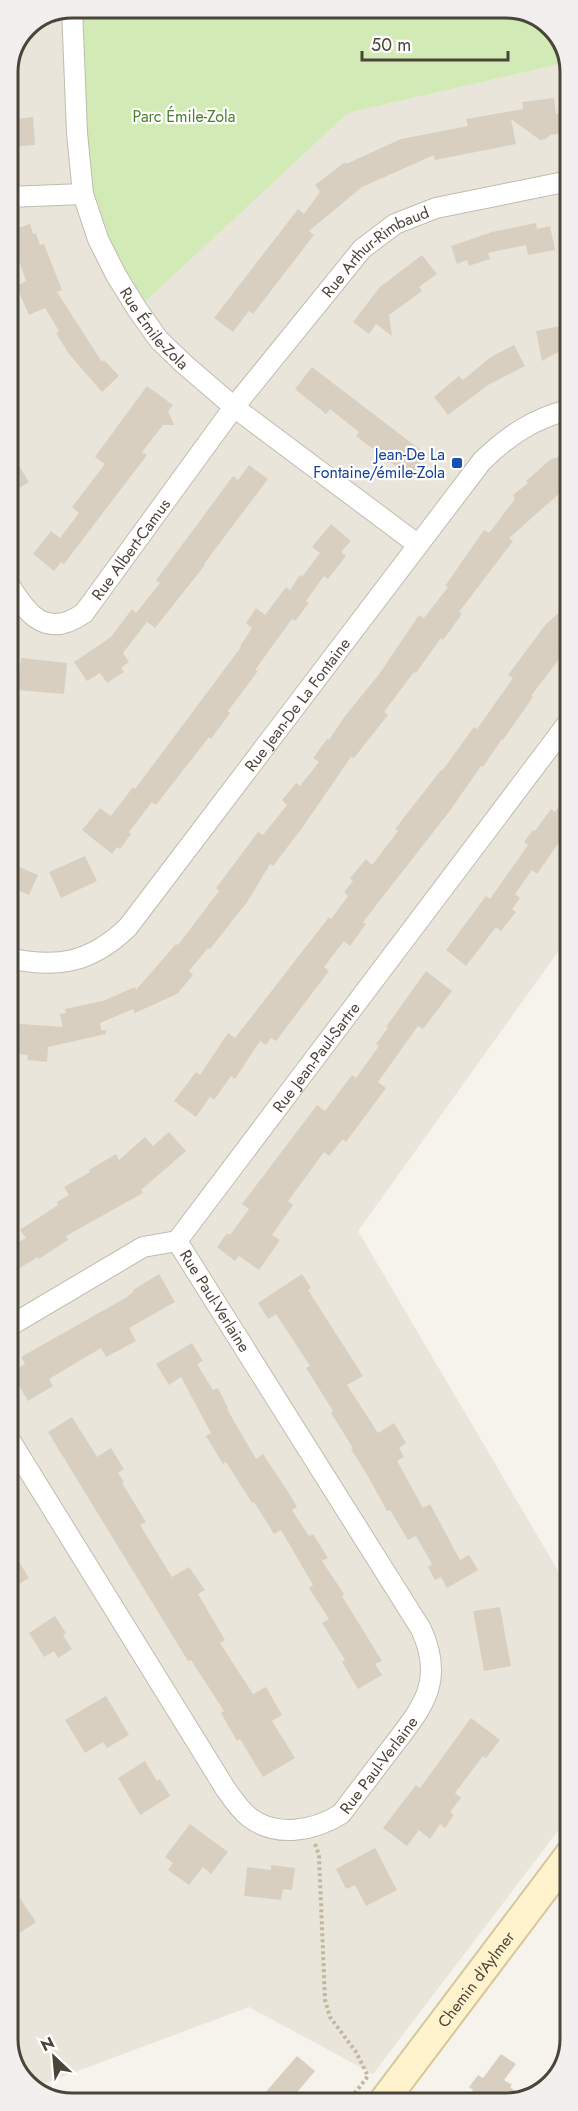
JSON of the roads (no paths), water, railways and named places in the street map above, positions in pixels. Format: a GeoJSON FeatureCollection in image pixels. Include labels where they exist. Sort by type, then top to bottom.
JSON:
{"type":"FeatureCollection","features":[{"type":"Feature","properties":{"kind":"main road","name":"Chemin d'Aylmer"},"geometry":{"type":"LineString","coordinates":[[390,2093],[560,1867]]}},
{"type":"Feature","properties":{"kind":"street","name":"Rue Émile-Zola"},"geometry":{"type":"LineString","coordinates":[[72,18],[76,133],[83,194],[99,239],[116,275],[159,340],[184,364],[234,407],[417,544]]}},
{"type":"Feature","properties":{"kind":"street","name":"Rue Arthur-Rimbaud"},"geometry":{"type":"LineString","coordinates":[[234,407],[348,265],[376,237],[395,224],[436,208],[560,183]]}},
{"type":"Feature","properties":{"kind":"street"},"geometry":{"type":"LineString","coordinates":[[18,197],[83,194]]}},
{"type":"Feature","properties":{"kind":"street","name":"Rue Albert-Camus"},"geometry":{"type":"LineString","coordinates":[[18,599],[33,617],[45,623],[64,624],[84,614],[234,407]]}},
{"type":"Feature","properties":{"kind":"street","name":"Rue Jean-De La Fontaine"},"geometry":{"type":"LineString","coordinates":[[18,959],[46,963],[83,958],[101,950],[128,927],[482,460],[502,441],[521,428],[560,413]]}},
{"type":"Feature","properties":{"kind":"street","name":"Rue Jean-Paul-Sartre"},"geometry":{"type":"LineString","coordinates":[[177,1241],[560,733]]}},
{"type":"Feature","properties":{"kind":"street"},"geometry":{"type":"LineString","coordinates":[[18,1321],[143,1247],[177,1241]]}},
{"type":"Feature","properties":{"kind":"street","name":"Rue Paul-Verlaine"},"geometry":{"type":"LineString","coordinates":[[18,1453],[238,1806],[250,1818],[267,1826],[295,1831],[327,1823],[341,1814],[420,1710],[431,1678],[432,1661],[428,1645],[421,1629],[177,1241]]}},
{"type":"Feature","properties":{"kind":"place","name":"Jean-De La Fontaine/émile-Zola"},"geometry":{"type":"Point","coordinates":[457,463]}},
{"type":"Feature","properties":{"kind":"park label","name":"Parc Émile-Zola"},"geometry":{"type":"Point","coordinates":[184,116]}}]}
